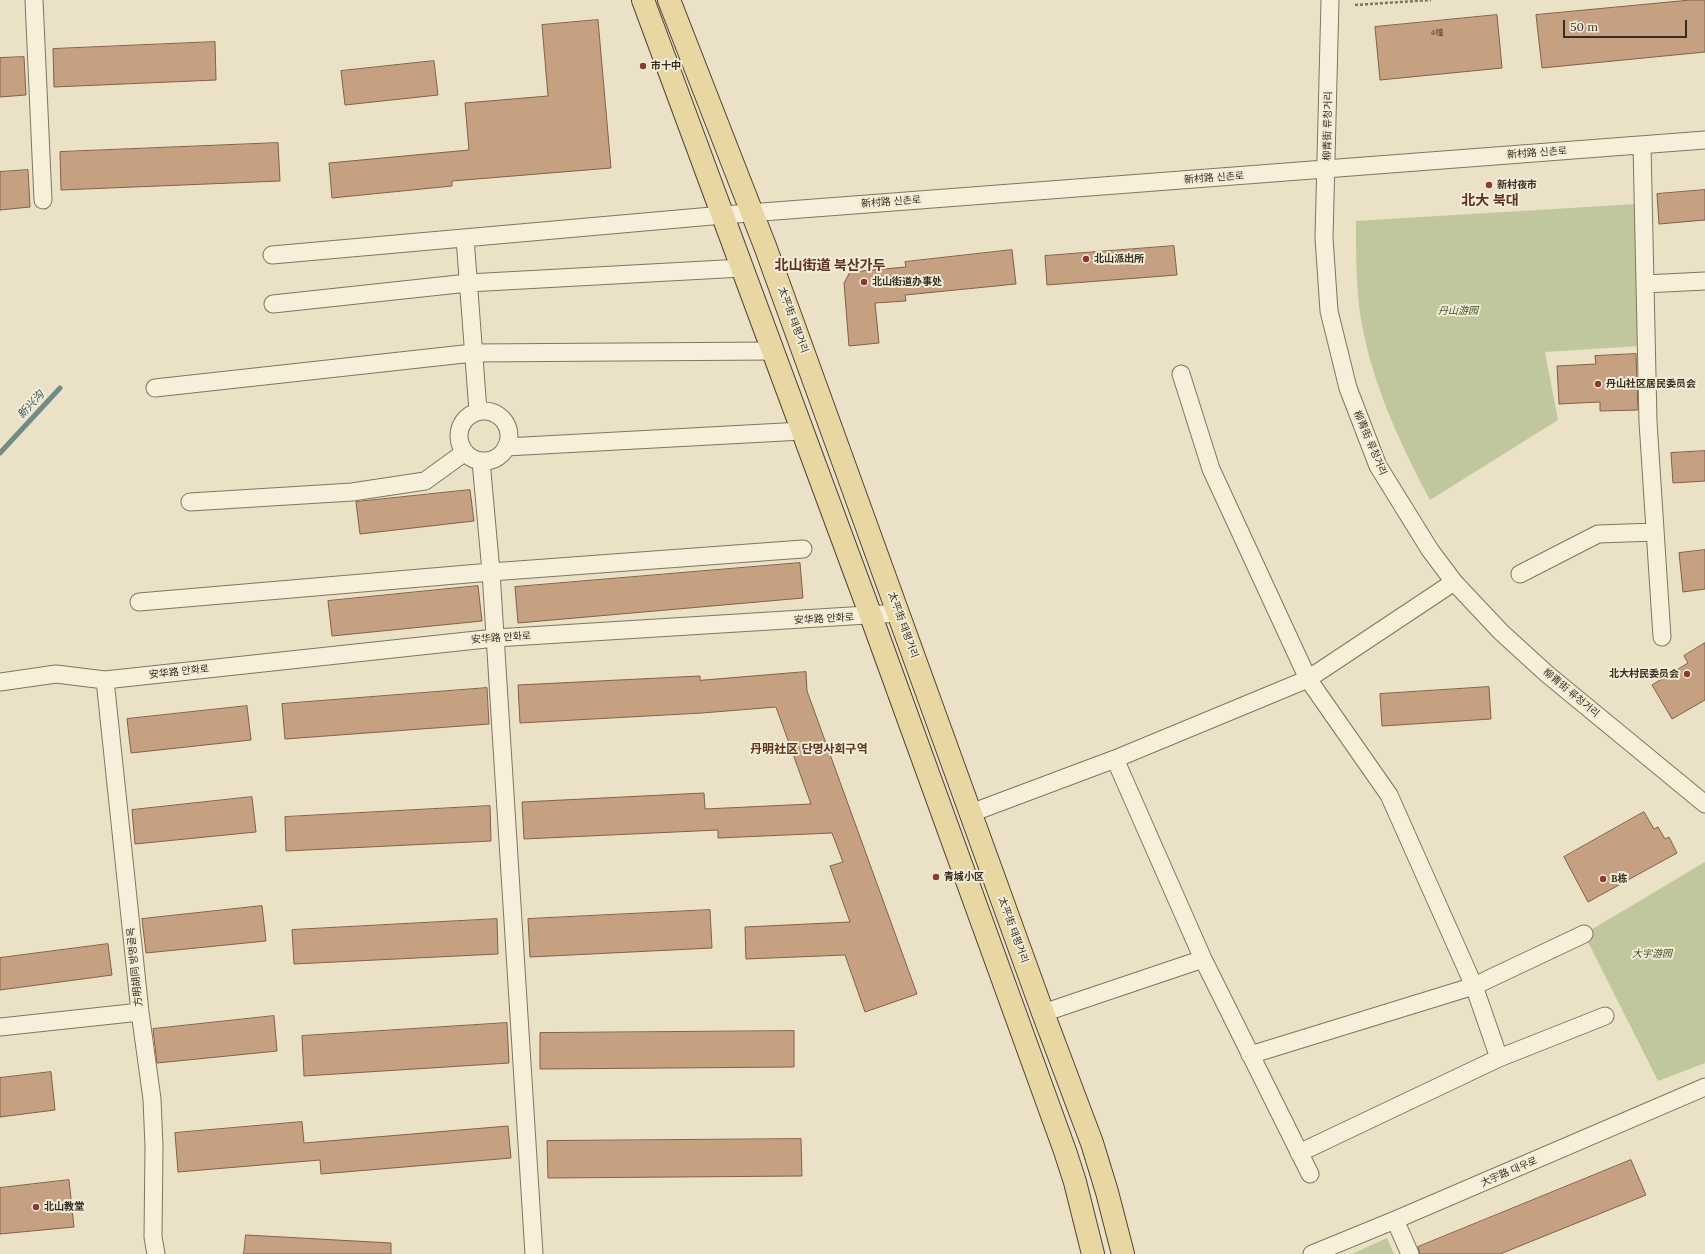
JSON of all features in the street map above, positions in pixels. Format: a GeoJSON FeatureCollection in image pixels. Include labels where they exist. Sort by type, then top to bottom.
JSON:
{"type":"FeatureCollection","features":[{"type":"Feature","properties":{"kind":"main road"},"geometry":{"type":"LineString","coordinates":[[643,0],[871,616],[1065,1151],[1075,1182],[1092,1254]]}},
{"type":"Feature","properties":{"kind":"main road","name":"太平街 태평거리"},"geometry":{"type":"LineString","coordinates":[[670,0],[789,311],[1043,1013],[1097,1157],[1124,1254]]}},
{"type":"Feature","properties":{"kind":"street"},"geometry":{"type":"LineString","coordinates":[[34,0],[43,200]]}},
{"type":"Feature","properties":{"kind":"street","name":"柳青街 류청거리"},"geometry":{"type":"LineString","coordinates":[[1330,0],[1327,169],[1324,238],[1329,311],[1348,388],[1378,466],[1430,550],[1454,582],[1501,632],[1705,804]]}},
{"type":"Feature","properties":{"kind":"street","name":"新村路 신촌로"},"geometry":{"type":"LineString","coordinates":[[272,255],[723,215],[1705,140]]}},
{"type":"Feature","properties":{"kind":"street"},"geometry":{"type":"LineString","coordinates":[[1642,145],[1648,422],[1662,637]]}},
{"type":"Feature","properties":{"kind":"street"},"geometry":{"type":"LineString","coordinates":[[465,238],[478,411]]}},
{"type":"Feature","properties":{"kind":"street"},"geometry":{"type":"LineString","coordinates":[[273,304],[468,283],[742,268]]}},
{"type":"Feature","properties":{"kind":"street"},"geometry":{"type":"LineString","coordinates":[[1645,284],[1705,281]]}},
{"type":"Feature","properties":{"kind":"street"},"geometry":{"type":"LineString","coordinates":[[154,388],[473,352],[773,351]]}},
{"type":"Feature","properties":{"kind":"street"},"geometry":{"type":"LineString","coordinates":[[1181,374],[1211,468],[1308,679],[1389,795],[1474,986],[1499,1058]]}},
{"type":"Feature","properties":{"kind":"street"},"geometry":{"type":"LineString","coordinates":[[478,411],[494,413],[506,424],[509,439],[506,447],[496,458],[481,461],[475,459],[465,452],[459,440],[460,428],[470,414],[478,411]]}},
{"type":"Feature","properties":{"kind":"street"},"geometry":{"type":"LineString","coordinates":[[506,447],[802,431]]}},
{"type":"Feature","properties":{"kind":"street"},"geometry":{"type":"LineString","coordinates":[[190,502],[352,492],[426,481],[465,452]]}},
{"type":"Feature","properties":{"kind":"street"},"geometry":{"type":"LineString","coordinates":[[481,461],[491,572],[534,1254]]}},
{"type":"Feature","properties":{"kind":"street"},"geometry":{"type":"LineString","coordinates":[[1520,574],[1598,534],[1655,532]]}},
{"type":"Feature","properties":{"kind":"street"},"geometry":{"type":"LineString","coordinates":[[138,602],[491,572],[803,549]]}},
{"type":"Feature","properties":{"kind":"street"},"geometry":{"type":"LineString","coordinates":[[971,813],[1115,759],[1308,679],[1454,582]]}},
{"type":"Feature","properties":{"kind":"street","name":"安华路 안화로"},"geometry":{"type":"LineString","coordinates":[[0,682],[56,674],[105,680],[495,638],[871,616],[899,613]]}},
{"type":"Feature","properties":{"kind":"street","name":"方明胡同 방명골목"},"geometry":{"type":"LineString","coordinates":[[105,680],[140,1012],[152,1099],[154,1147],[153,1237],[156,1254]]}},
{"type":"Feature","properties":{"kind":"street"},"geometry":{"type":"LineString","coordinates":[[1115,759],[1203,959],[1310,1174]]}},
{"type":"Feature","properties":{"kind":"street"},"geometry":{"type":"LineString","coordinates":[[1250,1055],[1474,986],[1584,934]]}},
{"type":"Feature","properties":{"kind":"street"},"geometry":{"type":"LineString","coordinates":[[1043,1013],[1203,959]]}},
{"type":"Feature","properties":{"kind":"street"},"geometry":{"type":"LineString","coordinates":[[0,1027],[140,1012]]}},
{"type":"Feature","properties":{"kind":"street"},"geometry":{"type":"LineString","coordinates":[[1299,1153],[1499,1058],[1605,1016]]}},
{"type":"Feature","properties":{"kind":"street","name":"大宇路 대우로"},"geometry":{"type":"LineString","coordinates":[[1312,1254],[1396,1220],[1705,1087]]}},
{"type":"Feature","properties":{"kind":"street"},"geometry":{"type":"LineString","coordinates":[[1396,1220],[1410,1254]]}},
{"type":"Feature","properties":{"kind":"path"},"geometry":{"type":"LineString","coordinates":[[1355,6],[1431,0]]}},
{"type":"Feature","properties":{"kind":"green space","name":"丹山游园"},"geometry":{"type":"Polygon","coordinates":[[[1636,204],[1640,346],[1545,352],[1558,420],[1430,500],[1396,430],[1369,357],[1359,306],[1356,221],[1636,204]]]}},
{"type":"Feature","properties":{"kind":"green space","name":"大宇游园"},"geometry":{"type":"Polygon","coordinates":[[[1705,862],[1705,1063],[1658,1081],[1584,934],[1705,862]]]}},
{"type":"Feature","properties":{"kind":"green space"},"geometry":{"type":"Polygon","coordinates":[[[1387,1238],[1394,1254],[1352,1254],[1387,1238]]]}},
{"type":"Feature","properties":{"kind":"building"},"geometry":{"type":"Polygon","coordinates":[[[1691,0],[1705,0],[1705,52],[1542,68],[1536,15],[1691,0]]]}},
{"type":"Feature","properties":{"kind":"building"},"geometry":{"type":"Polygon","coordinates":[[[1497,15],[1502,68],[1380,80],[1375,27],[1497,15]]]}},
{"type":"Feature","properties":{"kind":"building"},"geometry":{"type":"Polygon","coordinates":[[[598,20],[611,168],[452,181],[452,186],[332,198],[329,163],[469,150],[465,103],[548,96],[542,25],[598,20]]]}},
{"type":"Feature","properties":{"kind":"building"},"geometry":{"type":"Polygon","coordinates":[[[215,42],[216,80],[54,87],[53,49],[215,42]]]}},
{"type":"Feature","properties":{"kind":"building"},"geometry":{"type":"Polygon","coordinates":[[[24,57],[26,95],[0,97],[0,58],[24,57]]]}},
{"type":"Feature","properties":{"kind":"building"},"geometry":{"type":"Polygon","coordinates":[[[434,61],[438,95],[345,105],[341,71],[434,61]]]}},
{"type":"Feature","properties":{"kind":"building"},"geometry":{"type":"Polygon","coordinates":[[[278,143],[280,181],[61,190],[60,152],[278,143]]]}},
{"type":"Feature","properties":{"kind":"building"},"geometry":{"type":"Polygon","coordinates":[[[28,170],[30,207],[0,210],[0,172],[28,170]]]}},
{"type":"Feature","properties":{"kind":"building"},"geometry":{"type":"Polygon","coordinates":[[[1705,190],[1705,220],[1659,224],[1657,194],[1705,190]]]}},
{"type":"Feature","properties":{"kind":"building"},"geometry":{"type":"Polygon","coordinates":[[[1174,246],[1177,275],[1047,285],[1045,256],[1174,246]]]}},
{"type":"Feature","properties":{"kind":"building"},"geometry":{"type":"Polygon","coordinates":[[[1012,250],[1016,284],[905,295],[906,301],[875,303],[879,343],[849,346],[844,283],[850,272],[906,267],[905,262],[1012,250]]]}},
{"type":"Feature","properties":{"kind":"building","name":"丹山社区居民委员会"},"geometry":{"type":"Polygon","coordinates":[[[1636,354],[1638,410],[1600,411],[1600,402],[1559,404],[1557,366],[1596,364],[1595,356],[1636,354]]]}},
{"type":"Feature","properties":{"kind":"building"},"geometry":{"type":"Polygon","coordinates":[[[1705,451],[1705,481],[1673,483],[1671,453],[1705,451]]]}},
{"type":"Feature","properties":{"kind":"building"},"geometry":{"type":"Polygon","coordinates":[[[470,490],[474,521],[360,534],[356,502],[470,490]]]}},
{"type":"Feature","properties":{"kind":"building"},"geometry":{"type":"Polygon","coordinates":[[[1705,550],[1705,589],[1683,592],[1679,553],[1705,550]]]}},
{"type":"Feature","properties":{"kind":"building"},"geometry":{"type":"Polygon","coordinates":[[[800,563],[803,598],[518,623],[515,587],[800,563]]]}},
{"type":"Feature","properties":{"kind":"building"},"geometry":{"type":"Polygon","coordinates":[[[478,586],[482,621],[332,636],[328,601],[478,586]]]}},
{"type":"Feature","properties":{"kind":"building","name":"北大村民委员会"},"geometry":{"type":"Polygon","coordinates":[[[1705,643],[1705,700],[1672,719],[1652,685],[1688,663],[1684,656],[1705,643]]]}},
{"type":"Feature","properties":{"kind":"building"},"geometry":{"type":"Polygon","coordinates":[[[806,672],[807,691],[917,994],[865,1012],[845,955],[746,959],[745,927],[850,922],[830,866],[843,862],[832,833],[718,838],[718,830],[524,839],[522,802],[704,793],[705,809],[811,804],[776,707],[702,713],[520,723],[518,685],[700,676],[700,680],[806,672]]]}},
{"type":"Feature","properties":{"kind":"building"},"geometry":{"type":"Polygon","coordinates":[[[1489,687],[1491,719],[1382,726],[1380,694],[1489,687]]]}},
{"type":"Feature","properties":{"kind":"building"},"geometry":{"type":"Polygon","coordinates":[[[487,688],[489,724],[285,739],[282,704],[487,688]]]}},
{"type":"Feature","properties":{"kind":"building"},"geometry":{"type":"Polygon","coordinates":[[[247,706],[251,740],[131,753],[127,719],[247,706]]]}},
{"type":"Feature","properties":{"kind":"building"},"geometry":{"type":"Polygon","coordinates":[[[252,797],[256,832],[135,844],[132,810],[252,797]]]}},
{"type":"Feature","properties":{"kind":"building"},"geometry":{"type":"Polygon","coordinates":[[[490,806],[491,841],[286,851],[285,817],[490,806]]]}},
{"type":"Feature","properties":{"kind":"building","name":"B栋"},"geometry":{"type":"Polygon","coordinates":[[[1644,812],[1654,829],[1658,827],[1665,839],[1669,837],[1677,853],[1588,902],[1564,857],[1644,812]]]}},
{"type":"Feature","properties":{"kind":"building"},"geometry":{"type":"Polygon","coordinates":[[[262,906],[266,941],[146,953],[142,919],[262,906]]]}},
{"type":"Feature","properties":{"kind":"building"},"geometry":{"type":"Polygon","coordinates":[[[710,910],[712,948],[530,957],[528,919],[710,910]]]}},
{"type":"Feature","properties":{"kind":"building"},"geometry":{"type":"Polygon","coordinates":[[[497,919],[498,954],[294,964],[292,930],[497,919]]]}},
{"type":"Feature","properties":{"kind":"building"},"geometry":{"type":"Polygon","coordinates":[[[108,944],[112,975],[0,990],[0,958],[108,944]]]}},
{"type":"Feature","properties":{"kind":"building"},"geometry":{"type":"Polygon","coordinates":[[[274,1016],[277,1051],[157,1063],[153,1029],[274,1016]]]}},
{"type":"Feature","properties":{"kind":"building"},"geometry":{"type":"Polygon","coordinates":[[[507,1023],[509,1063],[304,1076],[302,1036],[507,1023]]]}},
{"type":"Feature","properties":{"kind":"building"},"geometry":{"type":"Polygon","coordinates":[[[794,1031],[794,1067],[540,1069],[540,1033],[794,1031]]]}},
{"type":"Feature","properties":{"kind":"building"},"geometry":{"type":"Polygon","coordinates":[[[51,1072],[55,1110],[0,1117],[0,1078],[51,1072]]]}},
{"type":"Feature","properties":{"kind":"building"},"geometry":{"type":"Polygon","coordinates":[[[302,1122],[304,1143],[508,1126],[511,1158],[321,1174],[320,1160],[178,1172],[175,1133],[302,1122]]]}},
{"type":"Feature","properties":{"kind":"building"},"geometry":{"type":"Polygon","coordinates":[[[801,1139],[802,1176],[548,1178],[547,1141],[801,1139]]]}},
{"type":"Feature","properties":{"kind":"building"},"geometry":{"type":"Polygon","coordinates":[[[1631,1160],[1646,1195],[1500,1254],[1420,1254],[1418,1247],[1631,1160]]]}},
{"type":"Feature","properties":{"kind":"building","name":"北山教堂"},"geometry":{"type":"Polygon","coordinates":[[[69,1180],[74,1227],[0,1234],[0,1188],[69,1180]]]}},
{"type":"Feature","properties":{"kind":"building"},"geometry":{"type":"Polygon","coordinates":[[[246,1235],[391,1243],[391,1254],[244,1254],[246,1235]]]}},
{"type":"Feature","properties":{"kind":"waterway","name":"新兴沟"},"geometry":{"type":"LineString","coordinates":[[0,453],[60,388]]}},
{"type":"Feature","properties":{"kind":"place","name":"市十中"},"geometry":{"type":"Point","coordinates":[643,66]}},
{"type":"Feature","properties":{"kind":"place","name":"新村夜市"},"geometry":{"type":"Point","coordinates":[1489,185]}},
{"type":"Feature","properties":{"kind":"place","name":"北山派出所"},"geometry":{"type":"Point","coordinates":[1086,259]}},
{"type":"Feature","properties":{"kind":"place","name":"北山街道办事处"},"geometry":{"type":"Point","coordinates":[864,282]}},
{"type":"Feature","properties":{"kind":"place","name":"丹山社区居民委员会"},"geometry":{"type":"Point","coordinates":[1598,384]}},
{"type":"Feature","properties":{"kind":"place","name":"北大村民委员会"},"geometry":{"type":"Point","coordinates":[1687,674]}},
{"type":"Feature","properties":{"kind":"place","name":"青城小区"},"geometry":{"type":"Point","coordinates":[936,877]}},
{"type":"Feature","properties":{"kind":"place","name":"B栋"},"geometry":{"type":"Point","coordinates":[1603,879]}},
{"type":"Feature","properties":{"kind":"place","name":"北山教堂"},"geometry":{"type":"Point","coordinates":[36,1207]}},
{"type":"Feature","properties":{"kind":"district","name":"北大 북대"},"geometry":{"type":"Point","coordinates":[1490,201]}},
{"type":"Feature","properties":{"kind":"district","name":"北山街道 북산가두"},"geometry":{"type":"Point","coordinates":[830,266]}},
{"type":"Feature","properties":{"kind":"district","name":"丹明社区 단명사회구역"},"geometry":{"type":"Point","coordinates":[809,750]}}]}
